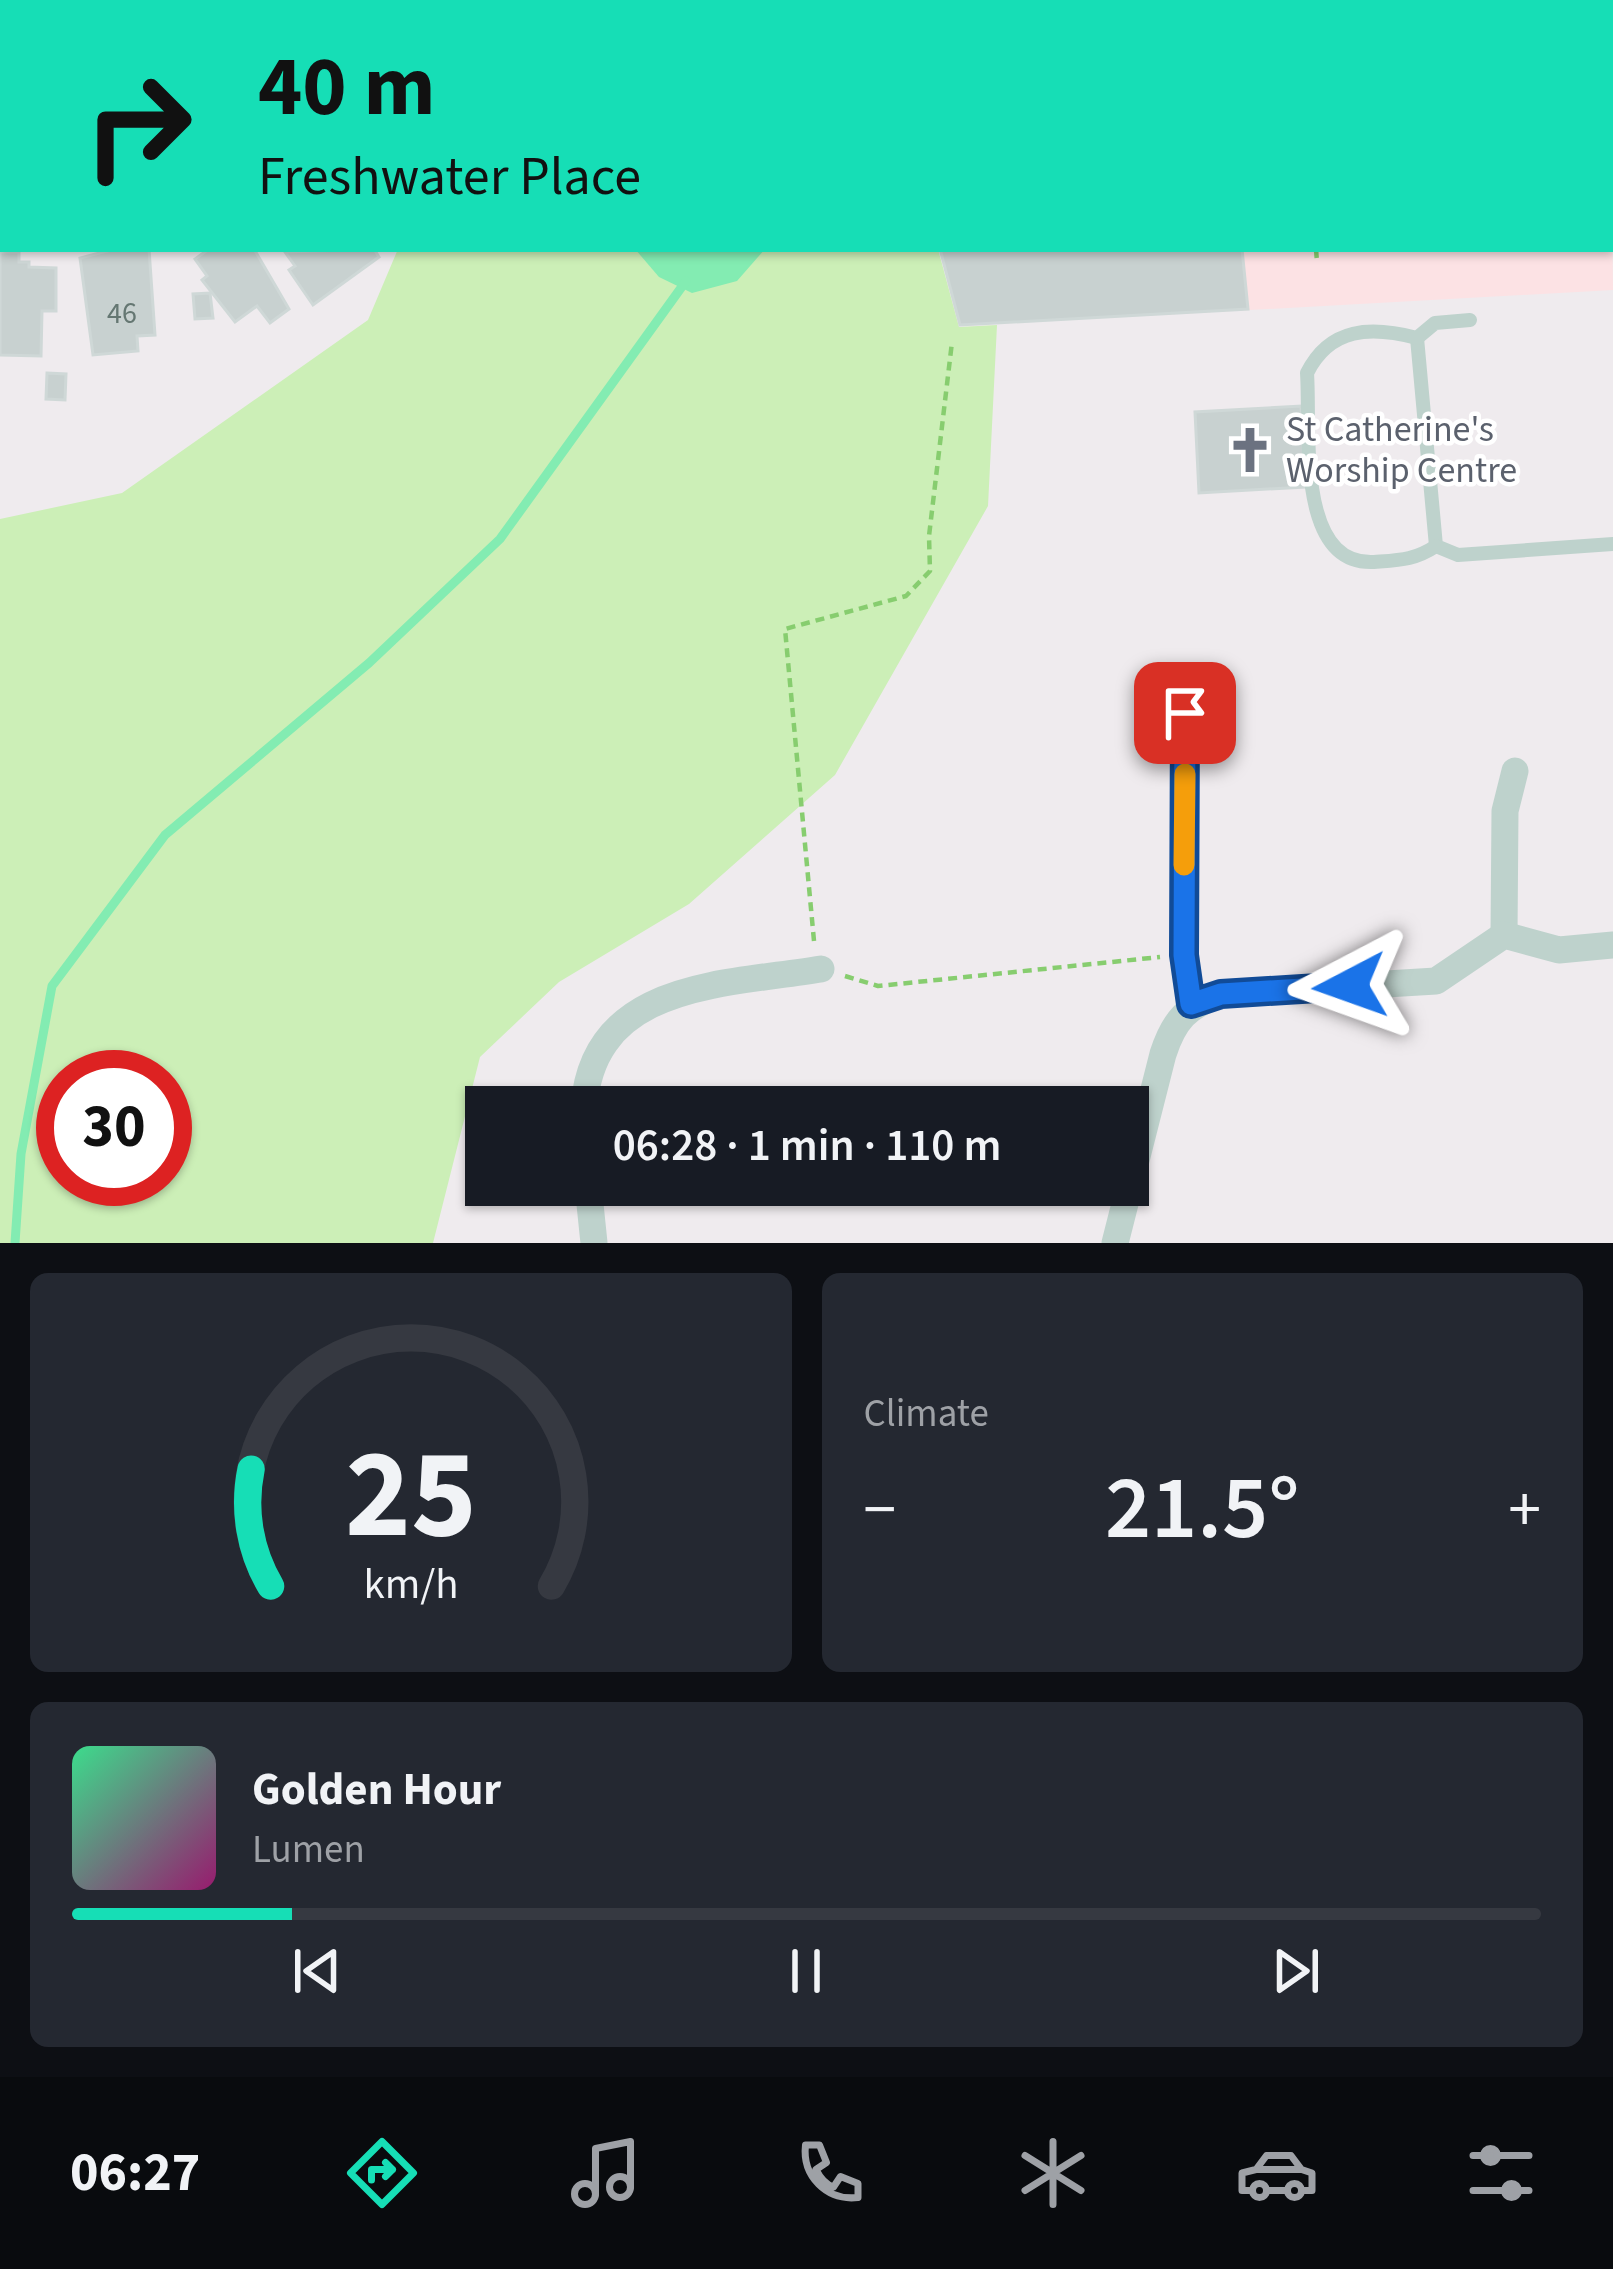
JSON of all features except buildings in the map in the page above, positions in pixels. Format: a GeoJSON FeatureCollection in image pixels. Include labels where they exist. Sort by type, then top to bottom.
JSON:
{"type":"FeatureCollection","features":[{"type":"Feature","properties":{"kind":"street"},"geometry":{"type":"LineString","coordinates":[[1185,713],[1184,955],[1191,1004]]}},
{"type":"Feature","properties":{"kind":"street"},"geometry":{"type":"LineString","coordinates":[[1504,935],[1505,811],[1515,771]]}},
{"type":"Feature","properties":{"kind":"street"},"geometry":{"type":"LineString","coordinates":[[1115,1243],[1162,1054],[1172,1027],[1191,1004],[1221,994],[1436,981],[1504,935],[1559,950],[1613,945]]}},
{"type":"Feature","properties":{"kind":"street"},"geometry":{"type":"LineString","coordinates":[[585,1086],[606,1040],[657,999],[699,987],[821,969]]}},
{"type":"Feature","properties":{"kind":"street"},"geometry":{"type":"LineString","coordinates":[[590,1206],[594,1243]]}},
{"type":"Feature","properties":{"kind":"lane"},"geometry":{"type":"LineString","coordinates":[[1417,338],[1435,323],[1470,320]]}},
{"type":"Feature","properties":{"kind":"lane"},"geometry":{"type":"LineString","coordinates":[[1417,338],[1389,331],[1341,334],[1318,350],[1307,373],[1317,528],[1335,552],[1354,563],[1415,560],[1436,546]]}},
{"type":"Feature","properties":{"kind":"lane"},"geometry":{"type":"LineString","coordinates":[[1417,338],[1436,546]]}},
{"type":"Feature","properties":{"kind":"lane"},"geometry":{"type":"LineString","coordinates":[[1436,546],[1458,555],[1613,544]]}},
{"type":"Feature","properties":{"kind":"path"},"geometry":{"type":"LineString","coordinates":[[1316,252],[1317,262]]}},
{"type":"Feature","properties":{"kind":"path"},"geometry":{"type":"LineString","coordinates":[[952,342],[929,536],[930,571],[906,596],[785,628],[808,914],[821,969],[878,986],[1184,955]]}},
{"type":"Feature","properties":{"kind":"shaded area"},"geometry":{"type":"Polygon","coordinates":[[[397,252],[939,252],[959,327],[997,325],[988,506],[835,775],[689,904],[559,982],[480,1057],[473,1086],[465,1086],[465,1116],[433,1243],[0,1243],[0,519],[122,493],[368,320],[397,252]]]}},
{"type":"Feature","properties":{"kind":"shaded area"},"geometry":{"type":"Polygon","coordinates":[[[638,252],[762,252],[737,281],[692,293],[659,277],[638,252]]]}},
{"type":"Feature","properties":{"kind":"shaded area"},"geometry":{"type":"Polygon","coordinates":[[[940,252],[1613,252],[1613,290],[959,326],[940,252]]]}},
{"type":"Feature","properties":{"kind":"waterway"},"geometry":{"type":"LineString","coordinates":[[15,1243],[21,1154],[52,986],[165,835],[369,663],[500,539],[686,281]]}},
{"type":"Feature","properties":{"kind":"slow traffic"},"geometry":{"type":"LineString","coordinates":[[1184,865],[1185,774]]}},
{"type":"Feature","properties":{"kind":"place","name":"St Catherine's Worship Centre"},"geometry":{"type":"Point","coordinates":[1250,450]}},
{"type":"Feature","properties":{"kind":"route"},"geometry":{"type":"LineString","coordinates":[[1185,713],[1184,955],[1191,1004],[1221,994],[1350,986]]}}]}
